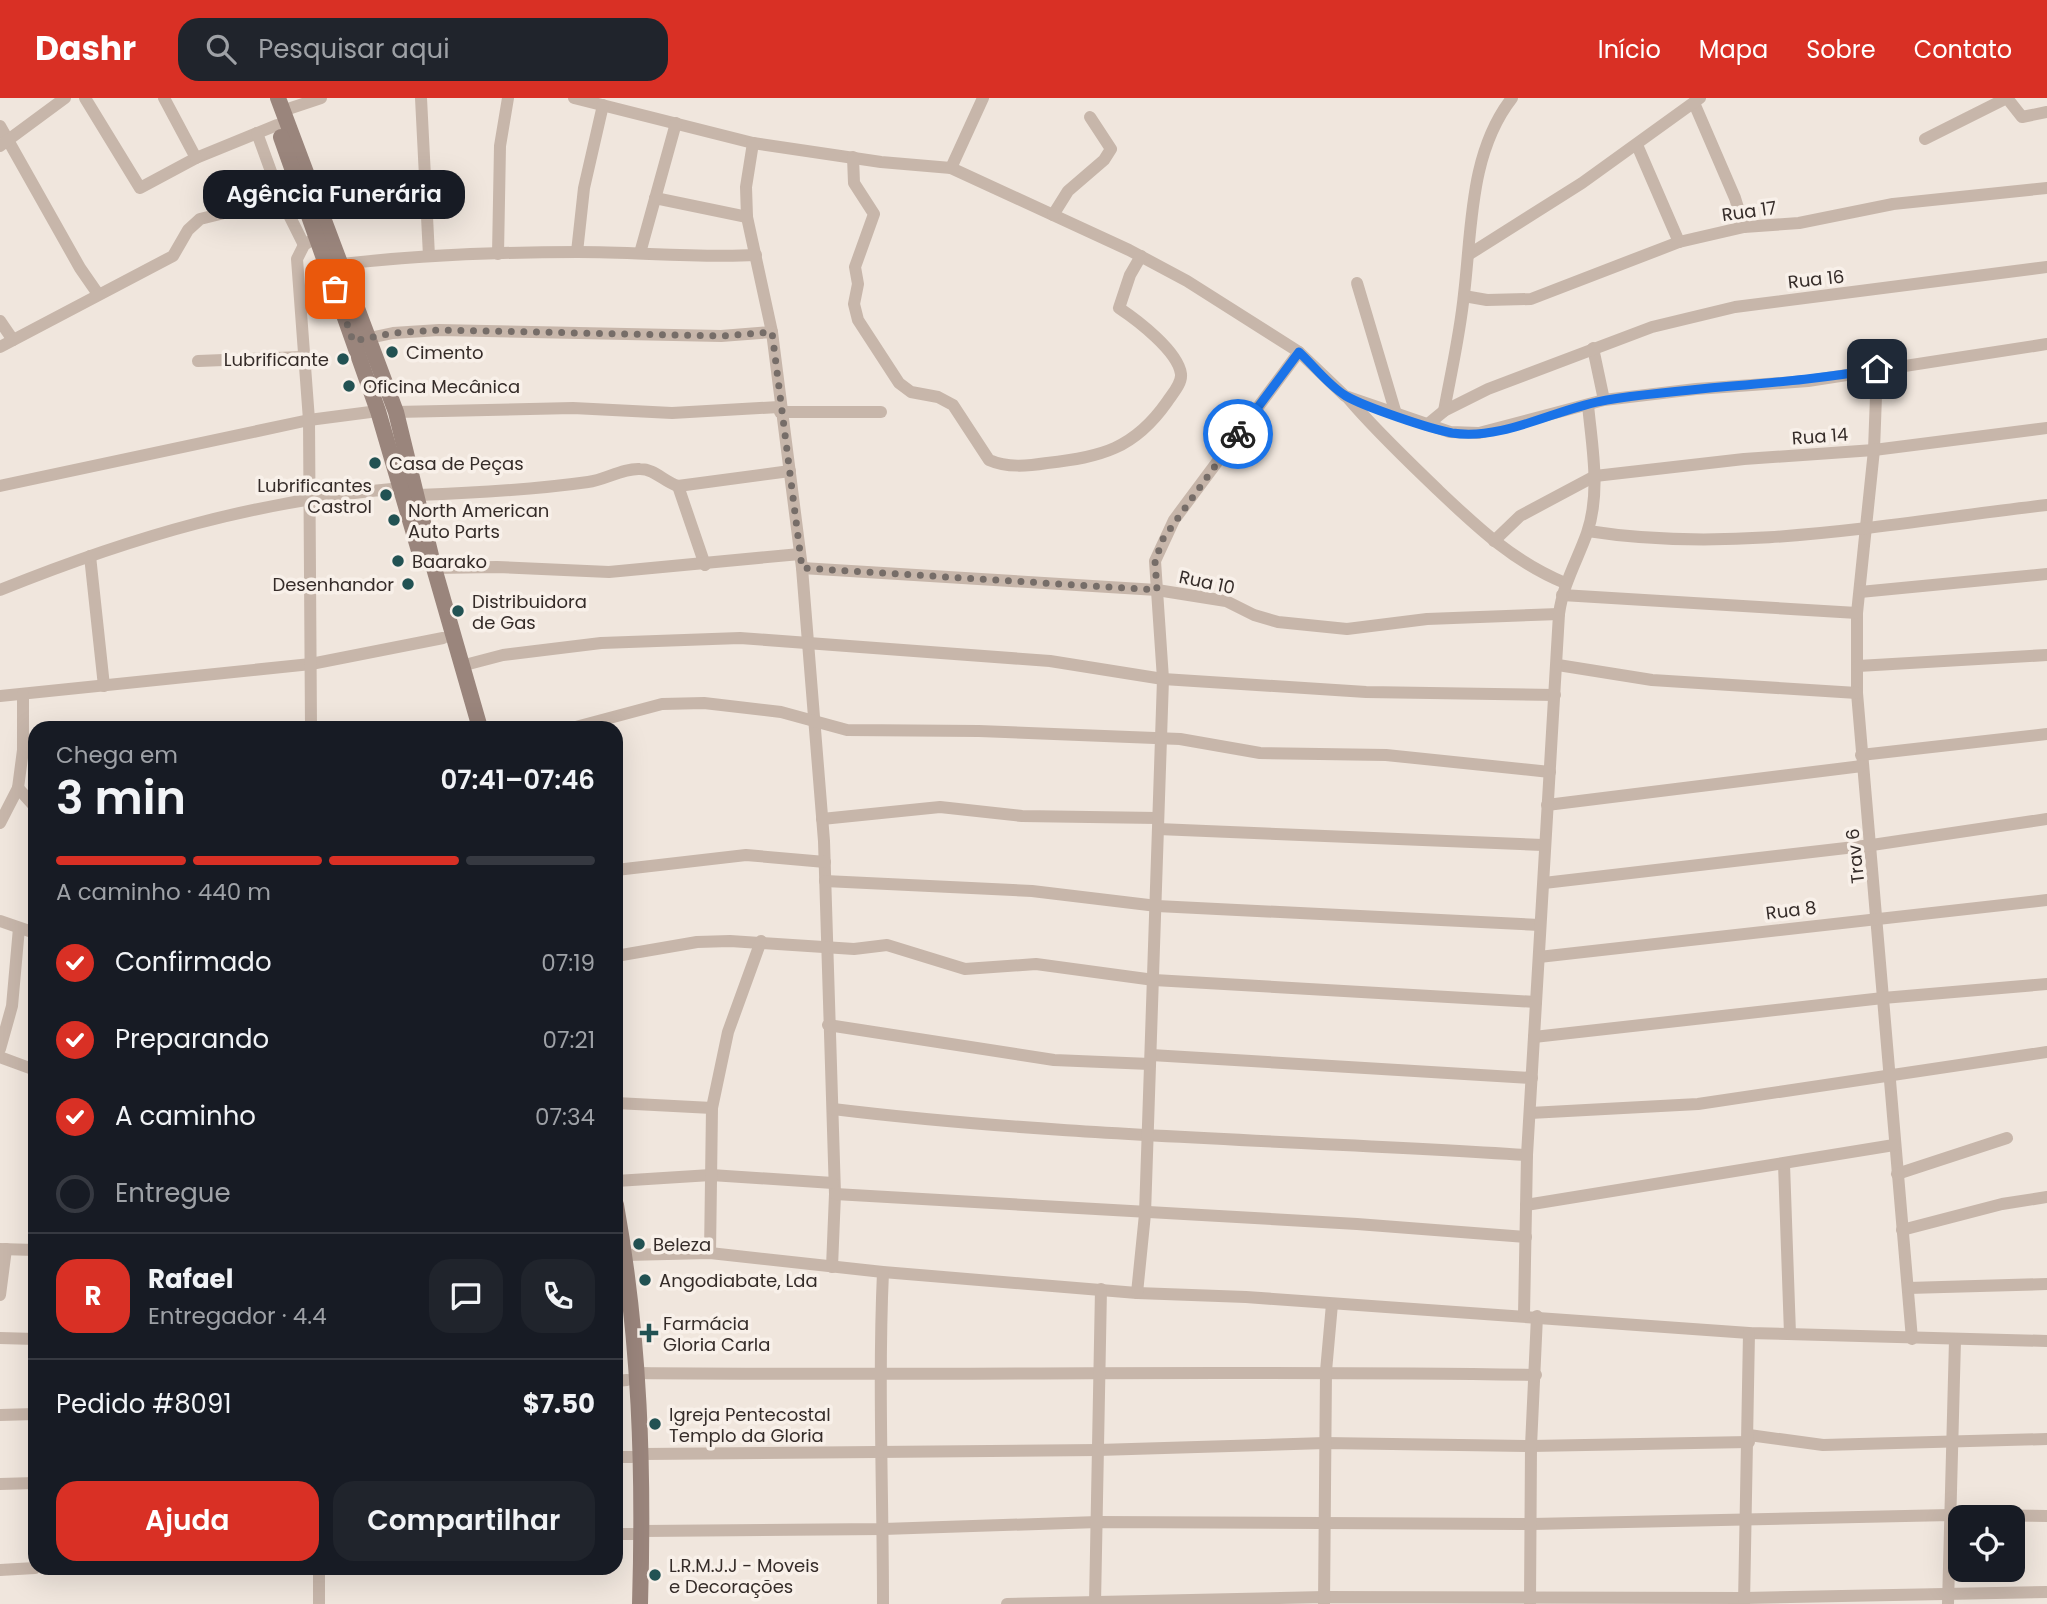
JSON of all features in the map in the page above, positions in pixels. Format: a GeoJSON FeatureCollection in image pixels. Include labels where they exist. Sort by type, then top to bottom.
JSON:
{"type":"FeatureCollection","features":[{"type":"Feature","properties":{"kind":"main road"},"geometry":{"type":"LineString","coordinates":[[268,98],[279,111],[342,264],[378,411],[469,721]]}},
{"type":"Feature","properties":{"kind":"main road"},"geometry":{"type":"LineString","coordinates":[[279,111],[310,241],[396,412],[434,568],[478,721]]}},
{"type":"Feature","properties":{"kind":"main road"},"geometry":{"type":"LineString","coordinates":[[623,1324],[630,1456],[638,1532],[640,1604]]}},
{"type":"Feature","properties":{"kind":"main road"},"geometry":{"type":"LineString","coordinates":[[623,1340],[627,1378]]}},
{"type":"Feature","properties":{"kind":"main road"},"geometry":{"type":"LineString","coordinates":[[631,1604],[638,1532]]}},
{"type":"Feature","properties":{"kind":"street"},"geometry":{"type":"LineString","coordinates":[[4,143],[65,98]]}},
{"type":"Feature","properties":{"kind":"street"},"geometry":{"type":"LineString","coordinates":[[85,98],[140,188],[195,158],[257,133],[279,111],[321,98]]}},
{"type":"Feature","properties":{"kind":"street"},"geometry":{"type":"LineString","coordinates":[[164,98],[195,158]]}},
{"type":"Feature","properties":{"kind":"street"},"geometry":{"type":"LineString","coordinates":[[421,98],[429,256]]}},
{"type":"Feature","properties":{"kind":"street"},"geometry":{"type":"LineString","coordinates":[[498,254],[500,157],[508,98]]}},
{"type":"Feature","properties":{"kind":"street"},"geometry":{"type":"LineString","coordinates":[[574,98],[753,143],[951,168],[1141,256],[1187,281],[1299,352],[1406,460],[1494,541],[1563,589],[1857,613]]}},
{"type":"Feature","properties":{"kind":"street"},"geometry":{"type":"LineString","coordinates":[[951,168],[983,98]]}},
{"type":"Feature","properties":{"kind":"street"},"geometry":{"type":"LineString","coordinates":[[1444,411],[1464,296],[1477,181],[1492,129],[1512,98]]}},
{"type":"Feature","properties":{"kind":"street"},"geometry":{"type":"LineString","coordinates":[[1925,139],[2007,98],[2022,117],[2047,112]]}},
{"type":"Feature","properties":{"kind":"street"},"geometry":{"type":"LineString","coordinates":[[1468,255],[1540,212],[1697,101],[1744,227]]}},
{"type":"Feature","properties":{"kind":"street"},"geometry":{"type":"LineString","coordinates":[[577,252],[584,188],[603,105]]}},
{"type":"Feature","properties":{"kind":"street"},"geometry":{"type":"LineString","coordinates":[[1054,215],[1068,191],[1104,160],[1111,149],[1090,117]]}},
{"type":"Feature","properties":{"kind":"street"},"geometry":{"type":"LineString","coordinates":[[640,253],[676,123]]}},
{"type":"Feature","properties":{"kind":"street"},"geometry":{"type":"LineString","coordinates":[[0,126],[4,143],[79,268],[98,293]]}},
{"type":"Feature","properties":{"kind":"street"},"geometry":{"type":"LineString","coordinates":[[257,133],[281,200],[310,241],[297,259],[309,420],[311,721]]}},
{"type":"Feature","properties":{"kind":"street"},"geometry":{"type":"LineString","coordinates":[[753,143],[746,187],[747,217],[772,332],[779,409],[790,471],[802,568],[822,818],[833,1109],[832,1266]]}},
{"type":"Feature","properties":{"kind":"street"},"geometry":{"type":"LineString","coordinates":[[1637,145],[1679,242]]}},
{"type":"Feature","properties":{"kind":"street"},"geometry":{"type":"LineString","coordinates":[[853,157],[854,183],[874,214],[855,267],[858,284],[854,304],[858,320],[899,383],[911,392],[938,397],[953,405],[989,460],[998,464],[1026,466],[1090,459],[1133,438],[1153,421],[1177,388],[1181,377],[1178,365],[1136,320],[1119,308],[1130,275],[1141,256]]}},
{"type":"Feature","properties":{"kind":"street"},"geometry":{"type":"LineString","coordinates":[[317,202],[363,186],[425,176]]}},
{"type":"Feature","properties":{"kind":"street","name":"Rua 17"},"geometry":{"type":"LineString","coordinates":[[1464,296],[1487,300],[1531,299],[1679,242],[1744,227],[1798,223],[1893,204],[2047,188]]}},
{"type":"Feature","properties":{"kind":"street"},"geometry":{"type":"LineString","coordinates":[[655,198],[747,217]]}},
{"type":"Feature","properties":{"kind":"street"},"geometry":{"type":"LineString","coordinates":[[0,347],[98,293],[173,256],[188,230],[200,219],[281,200]]}},
{"type":"Feature","properties":{"kind":"street"},"geometry":{"type":"LineString","coordinates":[[342,264],[429,256],[577,252],[707,258],[756,255]]}},
{"type":"Feature","properties":{"kind":"street","name":"Rua 16"},"geometry":{"type":"LineString","coordinates":[[1427,425],[1444,411],[1488,389],[1652,327],[1735,307],[2047,267]]}},
{"type":"Feature","properties":{"kind":"street"},"geometry":{"type":"LineString","coordinates":[[1357,283],[1396,414]]}},
{"type":"Feature","properties":{"kind":"street"},"geometry":{"type":"LineString","coordinates":[[0,320],[13,340]]}},
{"type":"Feature","properties":{"kind":"street"},"geometry":{"type":"LineString","coordinates":[[361,339],[439,330],[721,336],[772,332]]}},
{"type":"Feature","properties":{"kind":"street"},"geometry":{"type":"LineString","coordinates":[[1345,396],[1450,432],[1479,433],[1604,400],[1696,389],[1808,381],[2047,344]]}},
{"type":"Feature","properties":{"kind":"street"},"geometry":{"type":"LineString","coordinates":[[1593,348],[1604,400]]}},
{"type":"Feature","properties":{"kind":"street"},"geometry":{"type":"LineString","coordinates":[[1138,1293],[1145,1213],[1163,678],[1155,561],[1174,520],[1299,352]]}},
{"type":"Feature","properties":{"kind":"street"},"geometry":{"type":"LineString","coordinates":[[198,361],[303,356]]}},
{"type":"Feature","properties":{"kind":"street","name":"Trav 6"},"geometry":{"type":"LineString","coordinates":[[1877,369],[1874,450],[1857,613],[1857,693],[1912,1339]]}},
{"type":"Feature","properties":{"kind":"street"},"geometry":{"type":"LineString","coordinates":[[1524,1315],[1527,1154],[1544,883],[1543,845],[1558,665],[1559,614],[1563,589],[1588,531],[1595,476],[1588,405]]}},
{"type":"Feature","properties":{"kind":"street"},"geometry":{"type":"LineString","coordinates":[[396,412],[573,408],[672,413],[779,409],[881,412]]}},
{"type":"Feature","properties":{"kind":"street"},"geometry":{"type":"LineString","coordinates":[[0,486],[309,420],[378,411]]}},
{"type":"Feature","properties":{"kind":"street","name":"Rua 14"},"geometry":{"type":"LineString","coordinates":[[1595,476],[1744,459],[1874,450],[2047,428]]}},
{"type":"Feature","properties":{"kind":"street"},"geometry":{"type":"LineString","coordinates":[[418,495],[513,491],[593,481],[636,469],[651,471],[669,484],[678,486],[790,471]]}},
{"type":"Feature","properties":{"kind":"street"},"geometry":{"type":"LineString","coordinates":[[1494,541],[1520,516],[1595,476]]}},
{"type":"Feature","properties":{"kind":"street"},"geometry":{"type":"LineString","coordinates":[[678,486],[705,565]]}},
{"type":"Feature","properties":{"kind":"street"},"geometry":{"type":"LineString","coordinates":[[0,590],[164,530],[310,498],[402,488]]}},
{"type":"Feature","properties":{"kind":"street"},"geometry":{"type":"LineString","coordinates":[[1588,531],[1627,537],[1681,538],[1792,534],[2047,505]]}},
{"type":"Feature","properties":{"kind":"street"},"geometry":{"type":"LineString","coordinates":[[434,568],[497,567],[609,572],[800,554]]}},
{"type":"Feature","properties":{"kind":"street"},"geometry":{"type":"LineString","coordinates":[[90,556],[104,686]]}},
{"type":"Feature","properties":{"kind":"street","name":"Rua 10"},"geometry":{"type":"LineString","coordinates":[[802,568],[1157,590],[1226,601],[1254,615],[1278,622],[1347,629],[1427,619],[1559,614]]}},
{"type":"Feature","properties":{"kind":"street"},"geometry":{"type":"LineString","coordinates":[[1860,592],[2047,574]]}},
{"type":"Feature","properties":{"kind":"street"},"geometry":{"type":"LineString","coordinates":[[0,696],[246,668],[311,664],[443,638]]}},
{"type":"Feature","properties":{"kind":"street"},"geometry":{"type":"LineString","coordinates":[[461,666],[503,656],[601,643],[703,638],[808,641],[1049,661],[1163,678],[1366,692],[1555,695]]}},
{"type":"Feature","properties":{"kind":"street"},"geometry":{"type":"LineString","coordinates":[[1858,666],[2047,655]]}},
{"type":"Feature","properties":{"kind":"street"},"geometry":{"type":"LineString","coordinates":[[1558,665],[1652,680],[1857,693]]}},
{"type":"Feature","properties":{"kind":"street"},"geometry":{"type":"LineString","coordinates":[[0,823],[18,788],[23,750],[23,694]]}},
{"type":"Feature","properties":{"kind":"street"},"geometry":{"type":"LineString","coordinates":[[595,721],[622,713],[686,703],[781,712],[848,730],[979,731],[1180,739],[1260,753],[1373,755],[1550,772]]}},
{"type":"Feature","properties":{"kind":"street"},"geometry":{"type":"LineString","coordinates":[[1547,805],[2047,734]]}},
{"type":"Feature","properties":{"kind":"street"},"geometry":{"type":"LineString","coordinates":[[18,788],[28,799]]}},
{"type":"Feature","properties":{"kind":"street"},"geometry":{"type":"LineString","coordinates":[[822,818],[940,807],[1022,816],[1543,845]]}},
{"type":"Feature","properties":{"kind":"street"},"geometry":{"type":"LineString","coordinates":[[1544,883],[1872,845],[2047,819]]}},
{"type":"Feature","properties":{"kind":"street"},"geometry":{"type":"LineString","coordinates":[[623,869],[746,855],[825,862]]}},
{"type":"Feature","properties":{"kind":"street"},"geometry":{"type":"LineString","coordinates":[[825,881],[1032,891],[1157,906],[1540,925]]}},
{"type":"Feature","properties":{"kind":"street","name":"Rua 8"},"geometry":{"type":"LineString","coordinates":[[1539,957],[2047,900]]}},
{"type":"Feature","properties":{"kind":"street"},"geometry":{"type":"LineString","coordinates":[[0,921],[28,931]]}},
{"type":"Feature","properties":{"kind":"street"},"geometry":{"type":"LineString","coordinates":[[0,1049],[12,1006],[19,928]]}},
{"type":"Feature","properties":{"kind":"street"},"geometry":{"type":"LineString","coordinates":[[710,1253],[712,1108],[728,1031],[761,941]]}},
{"type":"Feature","properties":{"kind":"street"},"geometry":{"type":"LineString","coordinates":[[623,955],[697,942],[761,941],[828,947],[896,946],[965,969],[1036,964],[1154,980],[1536,1002]]}},
{"type":"Feature","properties":{"kind":"street"},"geometry":{"type":"LineString","coordinates":[[1534,1037],[1883,998],[2047,984]]}},
{"type":"Feature","properties":{"kind":"street"},"geometry":{"type":"LineString","coordinates":[[828,1025],[1054,1060],[1150,1060],[1532,1078]]}},
{"type":"Feature","properties":{"kind":"street"},"geometry":{"type":"LineString","coordinates":[[1530,1113],[1698,1104],[2047,1052]]}},
{"type":"Feature","properties":{"kind":"street"},"geometry":{"type":"LineString","coordinates":[[0,1057],[28,1067]]}},
{"type":"Feature","properties":{"kind":"street"},"geometry":{"type":"LineString","coordinates":[[623,1103],[712,1108]]}},
{"type":"Feature","properties":{"kind":"street"},"geometry":{"type":"LineString","coordinates":[[833,1109],[968,1125],[1527,1154]]}},
{"type":"Feature","properties":{"kind":"street"},"geometry":{"type":"LineString","coordinates":[[1897,1174],[2007,1138]]}},
{"type":"Feature","properties":{"kind":"street"},"geometry":{"type":"LineString","coordinates":[[1526,1205],[1894,1145]]}},
{"type":"Feature","properties":{"kind":"street"},"geometry":{"type":"LineString","coordinates":[[1784,1164],[1790,1334]]}},
{"type":"Feature","properties":{"kind":"street"},"geometry":{"type":"LineString","coordinates":[[623,1181],[711,1175],[834,1188],[1145,1213],[1357,1224],[1526,1237]]}},
{"type":"Feature","properties":{"kind":"street"},"geometry":{"type":"LineString","coordinates":[[1902,1230],[2002,1204],[2047,1197]]}},
{"type":"Feature","properties":{"kind":"street"},"geometry":{"type":"LineString","coordinates":[[0,1295],[3,1250],[28,1250]]}},
{"type":"Feature","properties":{"kind":"street"},"geometry":{"type":"LineString","coordinates":[[623,1257],[710,1253],[883,1272],[1138,1293],[1524,1315],[1749,1333],[2047,1341]]}},
{"type":"Feature","properties":{"kind":"street"},"geometry":{"type":"LineString","coordinates":[[883,1272],[879,1375],[883,1451],[883,1604]]}},
{"type":"Feature","properties":{"kind":"street"},"geometry":{"type":"LineString","coordinates":[[1908,1288],[2047,1284]]}},
{"type":"Feature","properties":{"kind":"street"},"geometry":{"type":"LineString","coordinates":[[1095,1604],[1101,1289]]}},
{"type":"Feature","properties":{"kind":"street"},"geometry":{"type":"LineString","coordinates":[[1324,1601],[1326,1371],[1332,1304]]}},
{"type":"Feature","properties":{"kind":"street"},"geometry":{"type":"LineString","coordinates":[[1530,1601],[1531,1446],[1538,1316]]}},
{"type":"Feature","properties":{"kind":"street"},"geometry":{"type":"LineString","coordinates":[[1744,1601],[1749,1333]]}},
{"type":"Feature","properties":{"kind":"street"},"geometry":{"type":"LineString","coordinates":[[0,1338],[28,1339]]}},
{"type":"Feature","properties":{"kind":"street"},"geometry":{"type":"LineString","coordinates":[[1951,1505],[1955,1340]]}},
{"type":"Feature","properties":{"kind":"street"},"geometry":{"type":"LineString","coordinates":[[627,1378],[1326,1371],[1536,1375]]}},
{"type":"Feature","properties":{"kind":"street"},"geometry":{"type":"LineString","coordinates":[[0,1415],[28,1414]]}},
{"type":"Feature","properties":{"kind":"street"},"geometry":{"type":"LineString","coordinates":[[630,1456],[1098,1450],[1325,1443],[1531,1446],[1749,1439],[1823,1445],[2047,1439]]}},
{"type":"Feature","properties":{"kind":"street"},"geometry":{"type":"LineString","coordinates":[[0,1484],[28,1483]]}},
{"type":"Feature","properties":{"kind":"street"},"geometry":{"type":"LineString","coordinates":[[623,1533],[1098,1522],[1532,1524],[1948,1515]]}},
{"type":"Feature","properties":{"kind":"street"},"geometry":{"type":"LineString","coordinates":[[2025,1516],[2047,1516]]}},
{"type":"Feature","properties":{"kind":"street"},"geometry":{"type":"LineString","coordinates":[[0,1570],[28,1568]]}},
{"type":"Feature","properties":{"kind":"street"},"geometry":{"type":"LineString","coordinates":[[318,1575],[318,1604]]}},
{"type":"Feature","properties":{"kind":"street"},"geometry":{"type":"LineString","coordinates":[[1007,1604],[1948,1599],[2047,1592]]}},
{"type":"Feature","properties":{"kind":"way so far"},"geometry":{"type":"LineString","coordinates":[[335,289],[353,341],[418,331],[522,330],[721,336],[772,332],[779,407],[802,568],[1157,590],[1155,561],[1163,539],[1238,434]]}},
{"type":"Feature","properties":{"kind":"place","name":"Agência Funerária"},"geometry":{"type":"Point","coordinates":[335,289]}},
{"type":"Feature","properties":{"kind":"place","name":"Cimento"},"geometry":{"type":"Point","coordinates":[392,352]}},
{"type":"Feature","properties":{"kind":"place","name":"Lubrificante"},"geometry":{"type":"Point","coordinates":[343,359]}},
{"type":"Feature","properties":{"kind":"place","name":"Oficina Mecânica"},"geometry":{"type":"Point","coordinates":[349,386]}},
{"type":"Feature","properties":{"kind":"place","name":"Casa de Peças"},"geometry":{"type":"Point","coordinates":[375,463]}},
{"type":"Feature","properties":{"kind":"place","name":"Lubrificantes Castrol"},"geometry":{"type":"Point","coordinates":[386,495]}},
{"type":"Feature","properties":{"kind":"place","name":"North American Auto Parts"},"geometry":{"type":"Point","coordinates":[394,520]}},
{"type":"Feature","properties":{"kind":"place","name":"Baarako"},"geometry":{"type":"Point","coordinates":[398,561]}},
{"type":"Feature","properties":{"kind":"place","name":"Desenhandor"},"geometry":{"type":"Point","coordinates":[408,584]}},
{"type":"Feature","properties":{"kind":"place","name":"Distribuidora de Gas"},"geometry":{"type":"Point","coordinates":[458,611]}},
{"type":"Feature","properties":{"kind":"place","name":"Beleza"},"geometry":{"type":"Point","coordinates":[639,1244]}},
{"type":"Feature","properties":{"kind":"place","name":"Angodiabate, Lda"},"geometry":{"type":"Point","coordinates":[645,1280]}},
{"type":"Feature","properties":{"kind":"place","name":"Farmácia Gloria Carla"},"geometry":{"type":"Point","coordinates":[649,1333]}},
{"type":"Feature","properties":{"kind":"place","name":"Igreja Pentecostal Templo da Gloria"},"geometry":{"type":"Point","coordinates":[655,1424]}},
{"type":"Feature","properties":{"kind":"place","name":"L.R.M.J.J - Moveis e Decorações"},"geometry":{"type":"Point","coordinates":[655,1575]}},
{"type":"Feature","properties":{"kind":"route"},"geometry":{"type":"LineString","coordinates":[[1238,434],[1299,352],[1345,396],[1427,425],[1462,433],[1479,433],[1528,422],[1604,400],[1696,389],[1808,381],[1877,369]]}}]}
